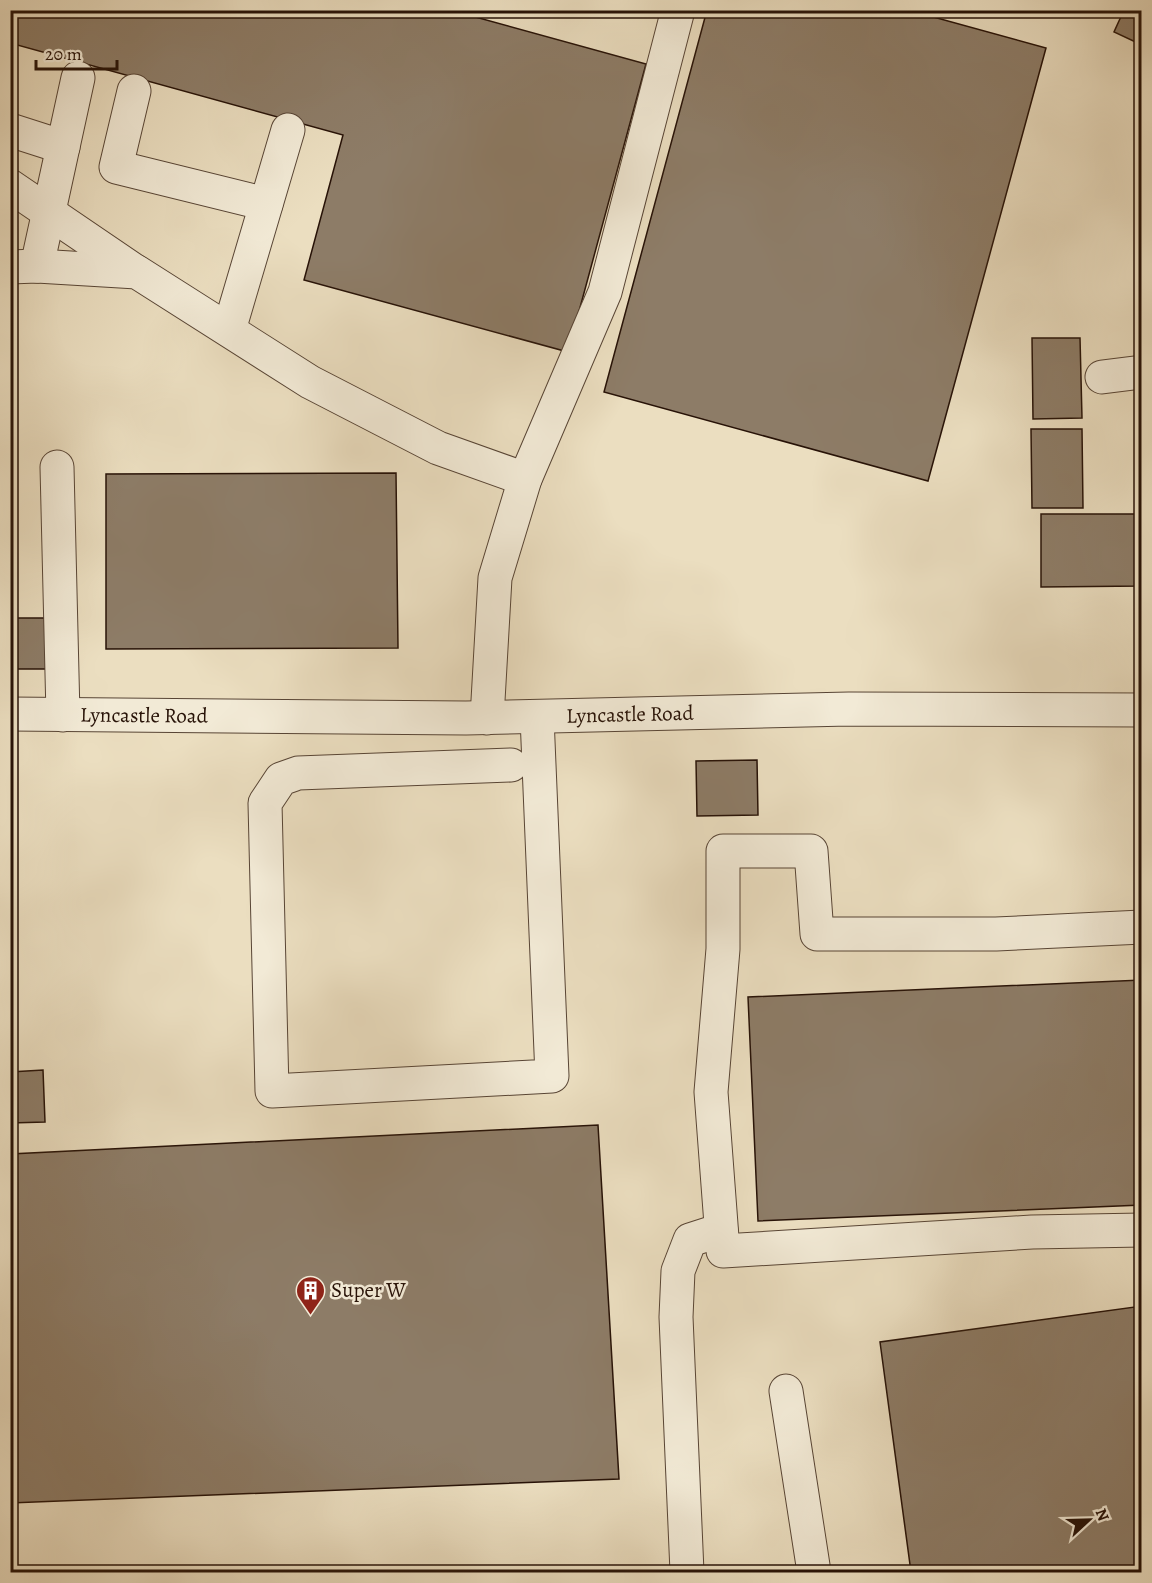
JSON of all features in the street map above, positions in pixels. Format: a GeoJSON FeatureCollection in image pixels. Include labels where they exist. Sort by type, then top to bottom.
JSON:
{"type":"FeatureCollection","features":[{"type":"Feature","properties":{"kind":"street"},"geometry":{"type":"LineString","coordinates":[[487,718],[495,578],[525,479],[605,292],[678,10]]}},
{"type":"Feature","properties":{"kind":"street"},"geometry":{"type":"LineString","coordinates":[[78,78],[49,212],[24,266],[137,272]]}},
{"type":"Feature","properties":{"kind":"street"},"geometry":{"type":"LineString","coordinates":[[134,91],[116,166],[266,204]]}},
{"type":"Feature","properties":{"kind":"street"},"geometry":{"type":"LineString","coordinates":[[10,130],[63,147]]}},
{"type":"Feature","properties":{"kind":"street"},"geometry":{"type":"LineString","coordinates":[[229,330],[288,130]]}},
{"type":"Feature","properties":{"kind":"street"},"geometry":{"type":"LineString","coordinates":[[10,186],[137,272],[310,382],[438,448],[525,479]]}},
{"type":"Feature","properties":{"kind":"street"},"geometry":{"type":"LineString","coordinates":[[1102,377],[1142,372]]}},
{"type":"Feature","properties":{"kind":"street"},"geometry":{"type":"LineString","coordinates":[[57,467],[63,715]]}},
{"type":"Feature","properties":{"kind":"street","name":"Lyncastle Road"},"geometry":{"type":"LineString","coordinates":[[10,714],[487,718],[849,709],[1142,710]]}},
{"type":"Feature","properties":{"kind":"street"},"geometry":{"type":"LineString","coordinates":[[511,765],[298,774],[281,779],[265,803],[272,1091],[552,1076],[537,717]]}},
{"type":"Feature","properties":{"kind":"street"},"geometry":{"type":"LineString","coordinates":[[1142,927],[996,934],[817,934],[811,851],[723,851],[723,949],[711,1092],[723,1251],[1032,1232],[1142,1230]]}},
{"type":"Feature","properties":{"kind":"street"},"geometry":{"type":"LineString","coordinates":[[687,1572],[676,1317],[678,1271],[690,1240],[722,1230]]}},
{"type":"Feature","properties":{"kind":"street"},"geometry":{"type":"LineString","coordinates":[[786,1391],[814,1572]]}},
{"type":"Feature","properties":{"kind":"building"},"geometry":{"type":"Polygon","coordinates":[[[10,10],[450,10],[646,64],[568,352],[304,280],[343,135],[10,43],[10,10]]]}},
{"type":"Feature","properties":{"kind":"building"},"geometry":{"type":"Polygon","coordinates":[[[707,10],[908,10],[1046,48],[928,481],[604,392],[707,10]]]}},
{"type":"Feature","properties":{"kind":"building"},"geometry":{"type":"Polygon","coordinates":[[[1124,10],[1142,10],[1142,45],[1114,32],[1124,10]]]}},
{"type":"Feature","properties":{"kind":"building"},"geometry":{"type":"Polygon","coordinates":[[[1032,338],[1080,338],[1082,418],[1033,419],[1032,338]]]}},
{"type":"Feature","properties":{"kind":"building"},"geometry":{"type":"Polygon","coordinates":[[[1031,429],[1082,429],[1083,508],[1032,508],[1031,429]]]}},
{"type":"Feature","properties":{"kind":"building"},"geometry":{"type":"Polygon","coordinates":[[[396,473],[398,648],[106,649],[106,474],[396,473]]]}},
{"type":"Feature","properties":{"kind":"building"},"geometry":{"type":"Polygon","coordinates":[[[1041,514],[1142,514],[1142,586],[1041,587],[1041,514]]]}},
{"type":"Feature","properties":{"kind":"building"},"geometry":{"type":"Polygon","coordinates":[[[10,618],[48,618],[48,669],[10,669],[10,618]]]}},
{"type":"Feature","properties":{"kind":"building"},"geometry":{"type":"Polygon","coordinates":[[[757,760],[758,815],[697,816],[696,761],[757,760]]]}},
{"type":"Feature","properties":{"kind":"building"},"geometry":{"type":"Polygon","coordinates":[[[1142,980],[1142,1205],[758,1221],[748,997],[1142,980]]]}},
{"type":"Feature","properties":{"kind":"building"},"geometry":{"type":"Polygon","coordinates":[[[43,1070],[45,1122],[10,1123],[10,1072],[43,1070]]]}},
{"type":"Feature","properties":{"kind":"building","name":"Super W"},"geometry":{"type":"Polygon","coordinates":[[[598,1125],[619,1479],[10,1503],[10,1154],[598,1125]]]}},
{"type":"Feature","properties":{"kind":"building"},"geometry":{"type":"Polygon","coordinates":[[[1142,1306],[1142,1572],[911,1572],[880,1342],[1142,1306]]]}},
{"type":"Feature","properties":{"kind":"place","name":"Super W"},"geometry":{"type":"Point","coordinates":[310,1316]}}]}
